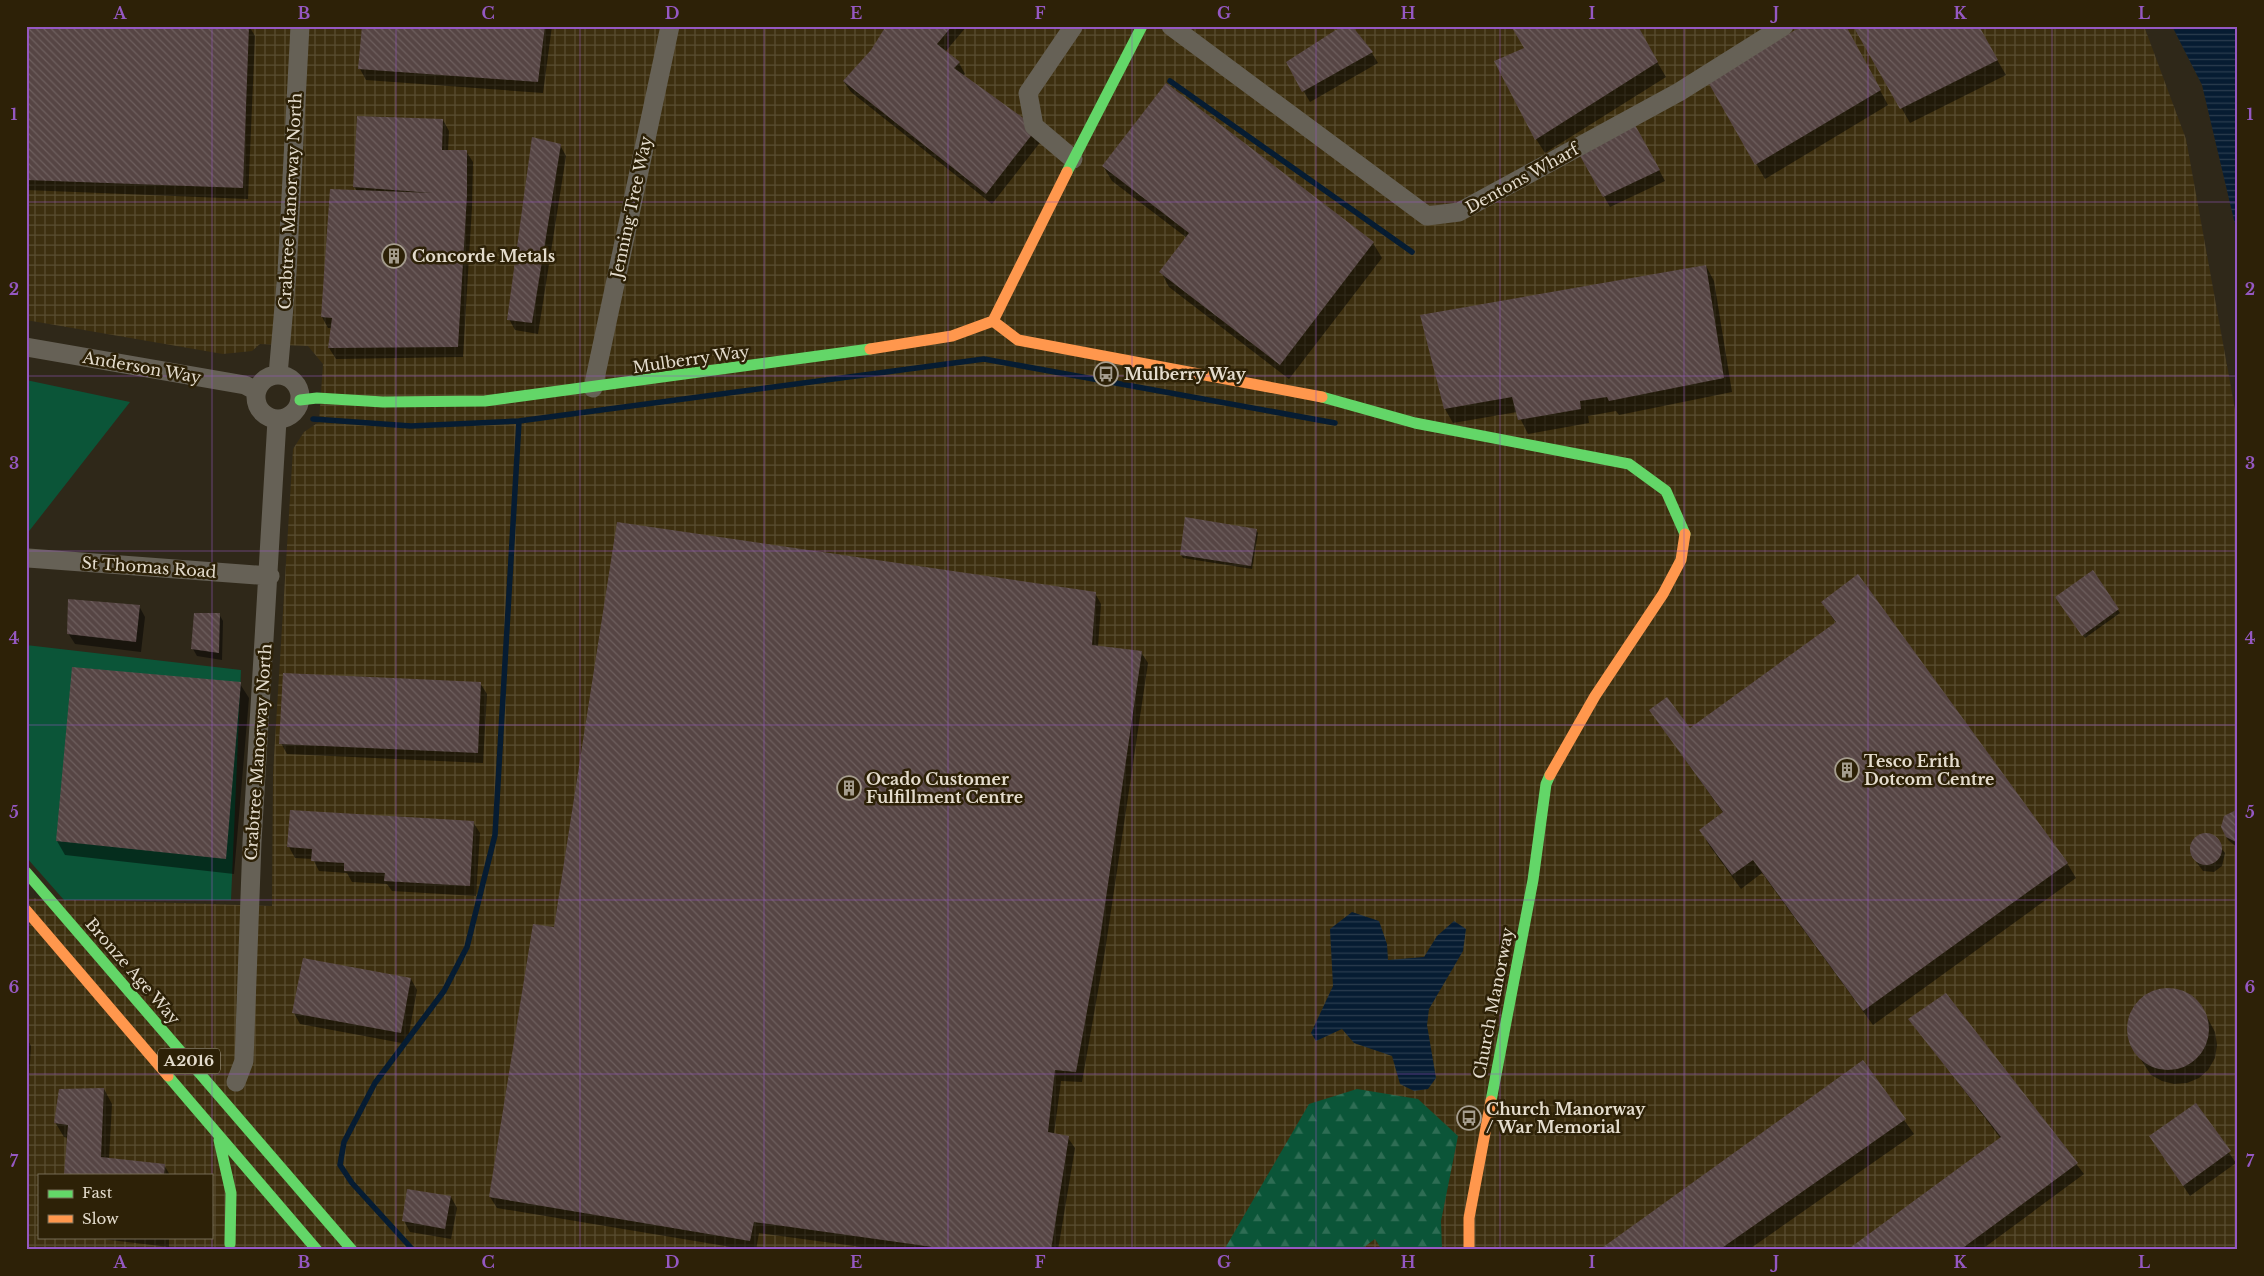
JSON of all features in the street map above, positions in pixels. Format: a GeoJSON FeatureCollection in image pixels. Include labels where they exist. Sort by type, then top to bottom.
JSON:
{"type":"FeatureCollection","features":[{"type":"Feature","properties":{"kind":"street","name":"Crabtree Manorway North"},"geometry":{"type":"LineString","coordinates":[[278,375],[287,272],[300,26]]}},
{"type":"Feature","properties":{"kind":"street","name":"Jenning Tree Way"},"geometry":{"type":"LineString","coordinates":[[593,388],[670,26]]}},
{"type":"Feature","properties":{"kind":"street"},"geometry":{"type":"LineString","coordinates":[[1071,26],[1028,93],[1034,126],[1073,159]]}},
{"type":"Feature","properties":{"kind":"street"},"geometry":{"type":"LineString","coordinates":[[993,321],[1073,159],[1142,26]]}},
{"type":"Feature","properties":{"kind":"street","name":"Dentons Wharf"},"geometry":{"type":"LineString","coordinates":[[1171,26],[1427,216],[1459,212],[1679,92],[1784,26]]}},
{"type":"Feature","properties":{"kind":"street","name":"Mulberry Way"},"geometry":{"type":"LineString","coordinates":[[300,400],[317,398],[383,402],[485,401],[784,363],[952,336],[993,321]]}},
{"type":"Feature","properties":{"kind":"street","name":"Church Manorway"},"geometry":{"type":"LineString","coordinates":[[993,321],[1018,340],[1341,401],[1415,423],[1629,464],[1647,475],[1666,491],[1685,531],[1681,560],[1663,594],[1595,696],[1556,760],[1546,784],[1533,880],[1469,1218],[1469,1250]]}},
{"type":"Feature","properties":{"kind":"street","name":"Anderson Way"},"geometry":{"type":"LineString","coordinates":[[26,347],[245,385],[256,391]]}},
{"type":"Feature","properties":{"kind":"street"},"geometry":{"type":"LineString","coordinates":[[278,375],[290,378],[297,385],[300,400],[295,412],[287,418],[277,420],[263,414],[257,406],[256,391],[265,379],[278,375]]}},
{"type":"Feature","properties":{"kind":"street","name":"Crabtree Manorway North"},"geometry":{"type":"LineString","coordinates":[[236,1082],[244,1061],[252,851],[270,576],[277,420]]}},
{"type":"Feature","properties":{"kind":"street","name":"St Thomas Road"},"geometry":{"type":"LineString","coordinates":[[28,558],[270,576]]}},
{"type":"Feature","properties":{"kind":"street","name":"Bronze Age Way"},"geometry":{"type":"LineString","coordinates":[[26,872],[352,1250]]}},
{"type":"Feature","properties":{"kind":"street","name":"A2016"},"geometry":{"type":"LineString","coordinates":[[26,910],[317,1250]]}},
{"type":"Feature","properties":{"kind":"street"},"geometry":{"type":"LineString","coordinates":[[218,1135],[232,1193],[230,1247]]}},
{"type":"Feature","properties":{"kind":"shaded area"},"geometry":{"type":"Polygon","coordinates":[[[26,26],[2144,26],[2186,139],[2238,426],[2238,1250],[26,1250],[26,898],[272,906],[273,773],[293,449],[304,432],[319,422],[323,364],[308,346],[260,344],[252,351],[223,354],[26,320],[26,26]]]}},
{"type":"Feature","properties":{"kind":"green space"},"geometry":{"type":"Polygon","coordinates":[[[26,380],[130,402],[26,535],[26,380]]]}},
{"type":"Feature","properties":{"kind":"green space"},"geometry":{"type":"Polygon","coordinates":[[[26,645],[241,670],[231,900],[64,900],[26,857],[26,645]]]}},
{"type":"Feature","properties":{"kind":"green space"},"geometry":{"type":"Polygon","coordinates":[[[1357,1089],[1418,1099],[1458,1136],[1441,1221],[1442,1250],[1382,1250],[1375,1239],[1360,1250],[1224,1250],[1309,1104],[1357,1089]]]}},
{"type":"Feature","properties":{"kind":"water"},"geometry":{"type":"Polygon","coordinates":[[[2172,26],[2238,26],[2238,237],[2202,85],[2172,26]]]}},
{"type":"Feature","properties":{"kind":"water"},"geometry":{"type":"Polygon","coordinates":[[[1352,912],[1379,921],[1387,944],[1388,960],[1424,957],[1437,936],[1454,921],[1466,929],[1463,951],[1429,1009],[1427,1025],[1436,1078],[1428,1089],[1414,1091],[1400,1084],[1392,1056],[1354,1043],[1342,1029],[1316,1041],[1311,1033],[1333,986],[1330,929],[1352,912]]]}},
{"type":"Feature","properties":{"kind":"building"},"geometry":{"type":"Polygon","coordinates":[[[26,26],[249,26],[243,188],[26,180],[26,26]]]}},
{"type":"Feature","properties":{"kind":"building"},"geometry":{"type":"Polygon","coordinates":[[[362,26],[545,26],[538,82],[358,69],[362,26]]]}},
{"type":"Feature","properties":{"kind":"building"},"geometry":{"type":"Polygon","coordinates":[[[886,26],[952,26],[937,44],[960,62],[954,68],[1037,128],[986,194],[843,81],[871,50],[886,26]]]}},
{"type":"Feature","properties":{"kind":"building"},"geometry":{"type":"Polygon","coordinates":[[[1342,26],[1352,26],[1373,52],[1302,92],[1286,62],[1342,26]]]}},
{"type":"Feature","properties":{"kind":"building"},"geometry":{"type":"Polygon","coordinates":[[[1511,26],[1638,26],[1658,62],[1535,140],[1494,61],[1524,48],[1511,26]]]}},
{"type":"Feature","properties":{"kind":"building"},"geometry":{"type":"Polygon","coordinates":[[[1802,26],[1846,26],[1881,90],[1755,165],[1708,82],[1802,26]]]}},
{"type":"Feature","properties":{"kind":"building"},"geometry":{"type":"Polygon","coordinates":[[[1853,26],[1979,26],[1998,60],[1900,109],[1853,26]]]}},
{"type":"Feature","properties":{"kind":"building"},"geometry":{"type":"Polygon","coordinates":[[[1166,83],[1374,242],[1280,365],[1159,272],[1189,233],[1102,166],[1166,83]]]}},
{"type":"Feature","properties":{"kind":"building","name":"Concorde Metals"},"geometry":{"type":"Polygon","coordinates":[[[357,116],[443,119],[442,150],[467,150],[467,195],[458,347],[328,348],[332,318],[321,317],[330,189],[433,193],[353,187],[357,116]]]}},
{"type":"Feature","properties":{"kind":"building"},"geometry":{"type":"Polygon","coordinates":[[[1634,123],[1660,170],[1603,197],[1579,154],[1634,123]]]}},
{"type":"Feature","properties":{"kind":"building"},"geometry":{"type":"Polygon","coordinates":[[[532,137],[561,144],[532,323],[507,320],[532,137]]]}},
{"type":"Feature","properties":{"kind":"building"},"geometry":{"type":"Polygon","coordinates":[[[1706,265],[1724,378],[1609,401],[1607,397],[1580,401],[1581,409],[1518,420],[1512,397],[1444,409],[1420,315],[1706,265]]]}},
{"type":"Feature","properties":{"kind":"building"},"geometry":{"type":"Polygon","coordinates":[[[1185,517],[1257,529],[1251,566],[1180,555],[1185,517]]]}},
{"type":"Feature","properties":{"kind":"building","name":"Ocado Customer Fulfillment Centre"},"geometry":{"type":"Polygon","coordinates":[[[617,522],[1096,592],[1092,645],[1142,651],[1100,939],[1076,1072],[1055,1070],[1048,1132],[1069,1136],[1051,1250],[954,1250],[754,1222],[750,1241],[489,1197],[533,924],[554,927],[617,522]]]}},
{"type":"Feature","properties":{"kind":"building"},"geometry":{"type":"Polygon","coordinates":[[[2093,570],[2119,609],[2082,636],[2055,597],[2093,570]]]}},
{"type":"Feature","properties":{"kind":"building","name":"Tesco Erith Dotcom Centre"},"geometry":{"type":"Polygon","coordinates":[[[1858,574],[2068,863],[1863,1011],[1753,860],[1732,875],[1699,830],[1723,812],[1649,710],[1667,697],[1690,728],[1836,622],[1821,602],[1858,574]]]}},
{"type":"Feature","properties":{"kind":"building"},"geometry":{"type":"Polygon","coordinates":[[[68,599],[140,605],[136,642],[67,634],[68,599]]]}},
{"type":"Feature","properties":{"kind":"building"},"geometry":{"type":"Polygon","coordinates":[[[194,613],[220,613],[219,653],[191,649],[194,613]]]}},
{"type":"Feature","properties":{"kind":"building"},"geometry":{"type":"Polygon","coordinates":[[[72,667],[241,682],[226,859],[56,841],[72,667]]]}},
{"type":"Feature","properties":{"kind":"building"},"geometry":{"type":"Polygon","coordinates":[[[283,673],[481,682],[478,753],[279,744],[283,673]]]}},
{"type":"Feature","properties":{"kind":"building"},"geometry":{"type":"Polygon","coordinates":[[[2238,809],[2238,842],[2236,842],[2226,837],[2221,827],[2224,816],[2238,809]]]}},
{"type":"Feature","properties":{"kind":"building"},"geometry":{"type":"Polygon","coordinates":[[[290,810],[474,821],[470,886],[384,881],[385,873],[344,871],[344,863],[311,861],[312,849],[287,847],[290,810]]]}},
{"type":"Feature","properties":{"kind":"building"},"geometry":{"type":"Polygon","coordinates":[[[2206,833],[2218,837],[2222,849],[2218,861],[2206,865],[2194,861],[2190,849],[2194,837],[2206,833]]]}},
{"type":"Feature","properties":{"kind":"building"},"geometry":{"type":"Polygon","coordinates":[[[303,958],[411,978],[401,1033],[292,1013],[303,958]]]}},
{"type":"Feature","properties":{"kind":"building"},"geometry":{"type":"Polygon","coordinates":[[[2168,988],[2184,991],[2197,1000],[2206,1013],[2209,1029],[2206,1045],[2197,1058],[2184,1067],[2168,1070],[2152,1067],[2139,1058],[2130,1045],[2127,1029],[2130,1013],[2139,1000],[2152,991],[2168,988]]]}},
{"type":"Feature","properties":{"kind":"building"},"geometry":{"type":"Polygon","coordinates":[[[1946,993],[2078,1163],[1960,1250],[1847,1250],[2001,1137],[1908,1019],[1946,993]]]}},
{"type":"Feature","properties":{"kind":"building"},"geometry":{"type":"Polygon","coordinates":[[[1863,1060],[1906,1119],[1719,1250],[1599,1250],[1863,1060]]]}},
{"type":"Feature","properties":{"kind":"building"},"geometry":{"type":"Polygon","coordinates":[[[104,1088],[101,1157],[165,1164],[164,1174],[64,1174],[68,1125],[54,1123],[59,1089],[104,1088]]]}},
{"type":"Feature","properties":{"kind":"building"},"geometry":{"type":"Polygon","coordinates":[[[2196,1103],[2231,1151],[2183,1186],[2149,1136],[2196,1103]]]}},
{"type":"Feature","properties":{"kind":"building"},"geometry":{"type":"Polygon","coordinates":[[[407,1189],[451,1196],[445,1229],[402,1221],[407,1189]]]}},
{"type":"Feature","properties":{"kind":"waterway"},"geometry":{"type":"LineString","coordinates":[[1170,81],[1412,252]]}},
{"type":"Feature","properties":{"kind":"waterway"},"geometry":{"type":"LineString","coordinates":[[313,419],[411,426],[519,421],[984,359],[1335,423]]}},
{"type":"Feature","properties":{"kind":"waterway"},"geometry":{"type":"LineString","coordinates":[[413,1250],[352,1183],[340,1165],[344,1142],[375,1083],[444,991],[467,947],[495,835],[519,421]]}},
{"type":"Feature","properties":{"kind":"traffic: fast"},"geometry":{"type":"LineString","coordinates":[[1067,172],[1142,26]]}},
{"type":"Feature","properties":{"kind":"traffic: fast"},"geometry":{"type":"LineString","coordinates":[[300,400],[317,398],[383,402],[485,401],[870,349]]}},
{"type":"Feature","properties":{"kind":"traffic: fast"},"geometry":{"type":"LineString","coordinates":[[1322,397],[1415,423],[1629,464],[1666,491],[1685,534]]}},
{"type":"Feature","properties":{"kind":"traffic: fast"},"geometry":{"type":"LineString","coordinates":[[1491,1101],[1533,880],[1546,784],[1550,775]]}},
{"type":"Feature","properties":{"kind":"traffic: fast"},"geometry":{"type":"LineString","coordinates":[[26,872],[352,1250]]}},
{"type":"Feature","properties":{"kind":"traffic: fast"},"geometry":{"type":"LineString","coordinates":[[168,1076],[317,1250]]}},
{"type":"Feature","properties":{"kind":"traffic: fast"},"geometry":{"type":"LineString","coordinates":[[219,1140],[231,1193],[230,1244]]}},
{"type":"Feature","properties":{"kind":"traffic: slow"},"geometry":{"type":"LineString","coordinates":[[870,349],[952,336],[993,321],[1067,172]]}},
{"type":"Feature","properties":{"kind":"traffic: slow"},"geometry":{"type":"LineString","coordinates":[[993,321],[1018,340],[1322,397]]}},
{"type":"Feature","properties":{"kind":"traffic: slow"},"geometry":{"type":"LineString","coordinates":[[1550,775],[1595,696],[1663,594],[1681,560],[1685,534]]}},
{"type":"Feature","properties":{"kind":"traffic: slow"},"geometry":{"type":"LineString","coordinates":[[26,910],[168,1076]]}},
{"type":"Feature","properties":{"kind":"traffic: slow"},"geometry":{"type":"LineString","coordinates":[[1469,1250],[1469,1218],[1491,1101]]}},
{"type":"Feature","properties":{"kind":"place","name":"Concorde Metals"},"geometry":{"type":"Point","coordinates":[394,256]}},
{"type":"Feature","properties":{"kind":"place","name":"Mulberry Way"},"geometry":{"type":"Point","coordinates":[1106,374]}},
{"type":"Feature","properties":{"kind":"place","name":"Tesco Erith Dotcom Centre"},"geometry":{"type":"Point","coordinates":[1847,770]}},
{"type":"Feature","properties":{"kind":"place","name":"Ocado Customer Fulfillment Centre"},"geometry":{"type":"Point","coordinates":[849,788]}},
{"type":"Feature","properties":{"kind":"place","name":"Church Manorway / War Memorial"},"geometry":{"type":"Point","coordinates":[1469,1118]}}]}
